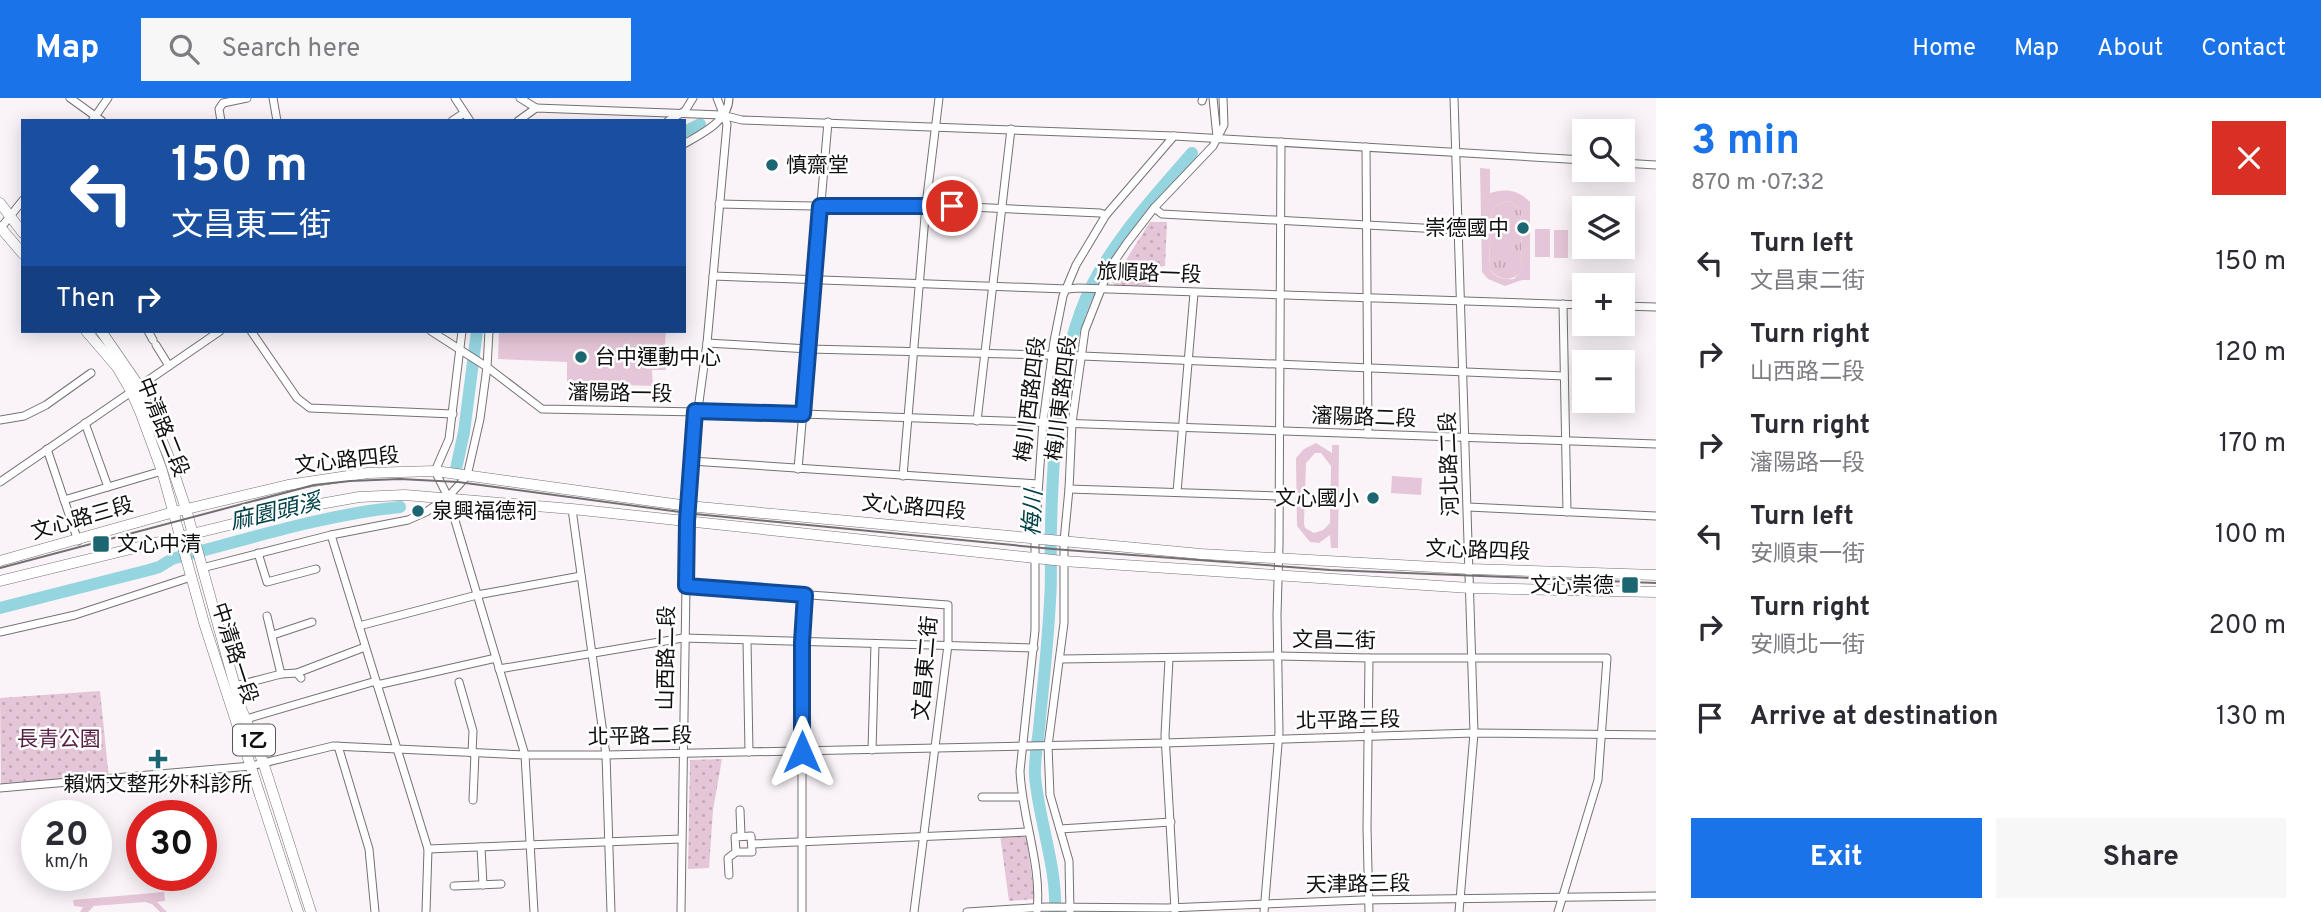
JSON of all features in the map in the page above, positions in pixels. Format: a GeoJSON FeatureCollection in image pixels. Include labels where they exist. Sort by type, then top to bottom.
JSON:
{"type":"FeatureCollection","features":[{"type":"Feature","properties":{"kind":"main road"},"geometry":{"type":"LineString","coordinates":[[0,203],[21,230]]}},
{"type":"Feature","properties":{"kind":"main road"},"geometry":{"type":"LineString","coordinates":[[0,228],[21,252]]}},
{"type":"Feature","properties":{"kind":"main road","name":"中清路二段"},"geometry":{"type":"LineString","coordinates":[[88,333],[135,388],[162,471],[188,566]]}},
{"type":"Feature","properties":{"kind":"main road","name":"中清路二段"},"geometry":{"type":"LineString","coordinates":[[102,333],[135,388],[168,455],[201,566]]}},
{"type":"Feature","properties":{"kind":"main road","name":"文心路四段"},"geometry":{"type":"LineString","coordinates":[[174,512],[288,485],[368,473],[435,471],[688,506],[1064,541],[1279,559],[1656,575]]}},
{"type":"Feature","properties":{"kind":"main road","name":"文心路四段"},"geometry":{"type":"LineString","coordinates":[[192,533],[330,501],[397,495],[448,497],[1063,561],[1470,588],[1656,592]]}},
{"type":"Feature","properties":{"kind":"main road","name":"文心路三段"},"geometry":{"type":"LineString","coordinates":[[0,561],[174,512]]}},
{"type":"Feature","properties":{"kind":"main road","name":"文心路三段"},"geometry":{"type":"LineString","coordinates":[[0,582],[192,533]]}},
{"type":"Feature","properties":{"kind":"main road","name":"中清路一段"},"geometry":{"type":"LineString","coordinates":[[188,566],[298,912]]}},
{"type":"Feature","properties":{"kind":"main road","name":"中清路一段"},"geometry":{"type":"LineString","coordinates":[[201,566],[235,686],[263,762],[311,912]]}},
{"type":"Feature","properties":{"kind":"street"},"geometry":{"type":"LineString","coordinates":[[71,98],[96,119],[108,98]]}},
{"type":"Feature","properties":{"kind":"street"},"geometry":{"type":"LineString","coordinates":[[221,119],[219,109],[223,103],[247,98]]}},
{"type":"Feature","properties":{"kind":"street"},"geometry":{"type":"LineString","coordinates":[[273,98],[277,119]]}},
{"type":"Feature","properties":{"kind":"street"},"geometry":{"type":"LineString","coordinates":[[454,98],[468,119]]}},
{"type":"Feature","properties":{"kind":"street"},"geometry":{"type":"LineString","coordinates":[[520,98],[536,108],[722,115],[742,120],[1217,138],[1572,159]]}},
{"type":"Feature","properties":{"kind":"street"},"geometry":{"type":"LineString","coordinates":[[672,119],[682,113],[693,98]]}},
{"type":"Feature","properties":{"kind":"street","name":"山西路二段"},"geometry":{"type":"LineString","coordinates":[[681,912],[687,521],[695,411],[699,402],[707,343],[727,124],[717,98]]}},
{"type":"Feature","properties":{"kind":"street","name":"山西路二段"},"geometry":{"type":"LineString","coordinates":[[722,115],[729,104],[729,98]]}},
{"type":"Feature","properties":{"kind":"street"},"geometry":{"type":"LineString","coordinates":[[903,476],[926,205],[939,98]]}},
{"type":"Feature","properties":{"kind":"street"},"geometry":{"type":"LineString","coordinates":[[1213,98],[1217,138]]}},
{"type":"Feature","properties":{"kind":"street"},"geometry":{"type":"LineString","coordinates":[[1217,138],[1224,125],[1223,98]]}},
{"type":"Feature","properties":{"kind":"street","name":"河北路二段"},"geometry":{"type":"LineString","coordinates":[[1454,98],[1474,733],[1459,912]]}},
{"type":"Feature","properties":{"kind":"street"},"geometry":{"type":"LineString","coordinates":[[521,119],[536,108]]}},
{"type":"Feature","properties":{"kind":"street"},"geometry":{"type":"LineString","coordinates":[[455,119],[464,113]]}},
{"type":"Feature","properties":{"kind":"street"},"geometry":{"type":"LineString","coordinates":[[686,143],[716,123],[722,115]]}},
{"type":"Feature","properties":{"kind":"street"},"geometry":{"type":"LineString","coordinates":[[798,469],[828,122]]}},
{"type":"Feature","properties":{"kind":"street"},"geometry":{"type":"LineString","coordinates":[[977,421],[1011,130]]}},
{"type":"Feature","properties":{"kind":"street","name":"梅川西路四段"},"geometry":{"type":"LineString","coordinates":[[1038,910],[1039,892],[1022,796],[1022,747],[1034,648],[1038,484],[1054,341],[1076,265],[1106,215],[1174,136]]}},
{"type":"Feature","properties":{"kind":"street","name":"梅川東路四段"},"geometry":{"type":"LineString","coordinates":[[1071,909],[1069,862],[1050,795],[1045,746],[1064,623],[1063,561],[1072,424],[1085,330],[1097,289],[1127,243],[1154,208],[1213,146],[1217,138]]}},
{"type":"Feature","properties":{"kind":"street"},"geometry":{"type":"LineString","coordinates":[[1265,908],[1278,739],[1281,142]]}},
{"type":"Feature","properties":{"kind":"street"},"geometry":{"type":"LineString","coordinates":[[1366,147],[1368,435]]}},
{"type":"Feature","properties":{"kind":"street"},"geometry":{"type":"LineString","coordinates":[[1635,164],[1656,165]]}},
{"type":"Feature","properties":{"kind":"street"},"geometry":{"type":"LineString","coordinates":[[0,228],[21,203]]}},
{"type":"Feature","properties":{"kind":"street"},"geometry":{"type":"LineString","coordinates":[[719,204],[926,205],[1106,215]]}},
{"type":"Feature","properties":{"kind":"street"},"geometry":{"type":"LineString","coordinates":[[1154,208],[1162,214],[1459,230]]}},
{"type":"Feature","properties":{"kind":"street","name":"旅順路一段"},"geometry":{"type":"LineString","coordinates":[[713,276],[1572,304]]}},
{"type":"Feature","properties":{"kind":"street"},"geometry":{"type":"LineString","coordinates":[[1177,492],[1194,293]]}},
{"type":"Feature","properties":{"kind":"street"},"geometry":{"type":"LineString","coordinates":[[1563,304],[1567,512]]}},
{"type":"Feature","properties":{"kind":"street"},"geometry":{"type":"LineString","coordinates":[[1635,306],[1656,307]]}},
{"type":"Feature","properties":{"kind":"street"},"geometry":{"type":"LineString","coordinates":[[149,333],[169,366]]}},
{"type":"Feature","properties":{"kind":"street"},"geometry":{"type":"LineString","coordinates":[[0,482],[216,333]]}},
{"type":"Feature","properties":{"kind":"street"},"geometry":{"type":"LineString","coordinates":[[252,333],[297,398],[310,408],[453,414]]}},
{"type":"Feature","properties":{"kind":"street","name":"瀋陽路一段"},"geometry":{"type":"LineString","coordinates":[[434,333],[487,367],[541,409],[803,414],[1072,424]]}},
{"type":"Feature","properties":{"kind":"street"},"geometry":{"type":"LineString","coordinates":[[462,333],[462,351],[449,439],[435,471],[448,497],[525,755],[534,912]]}},
{"type":"Feature","properties":{"kind":"street"},"geometry":{"type":"LineString","coordinates":[[201,566],[408,520],[448,497],[467,476],[480,419],[489,333]]}},
{"type":"Feature","properties":{"kind":"street"},"geometry":{"type":"LineString","coordinates":[[707,343],[808,349],[1280,363],[1463,374],[1564,376]]}},
{"type":"Feature","properties":{"kind":"street"},"geometry":{"type":"LineString","coordinates":[[0,420],[24,416],[46,405],[91,373]]}},
{"type":"Feature","properties":{"kind":"street"},"geometry":{"type":"LineString","coordinates":[[85,423],[108,487]]}},
{"type":"Feature","properties":{"kind":"street","name":"瀋陽路二段"},"geometry":{"type":"LineString","coordinates":[[1072,424],[1656,444]]}},
{"type":"Feature","properties":{"kind":"street"},"geometry":{"type":"LineString","coordinates":[[47,449],[78,541]]}},
{"type":"Feature","properties":{"kind":"street"},"geometry":{"type":"LineString","coordinates":[[691,461],[1038,484]]}},
{"type":"Feature","properties":{"kind":"street"},"geometry":{"type":"LineString","coordinates":[[64,500],[162,471]]}},
{"type":"Feature","properties":{"kind":"street"},"geometry":{"type":"LineString","coordinates":[[1069,489],[1278,496]]}},
{"type":"Feature","properties":{"kind":"street"},"geometry":{"type":"LineString","coordinates":[[1468,507],[1656,516]]}},
{"type":"Feature","properties":{"kind":"street"},"geometry":{"type":"LineString","coordinates":[[572,509],[606,755],[611,912]]}},
{"type":"Feature","properties":{"kind":"street"},"geometry":{"type":"LineString","coordinates":[[331,536],[428,849],[426,912]]}},
{"type":"Feature","properties":{"kind":"street"},"geometry":{"type":"LineString","coordinates":[[258,554],[267,582],[316,569]]}},
{"type":"Feature","properties":{"kind":"street"},"geometry":{"type":"LineString","coordinates":[[359,626],[477,595],[581,576]]}},
{"type":"Feature","properties":{"kind":"street"},"geometry":{"type":"LineString","coordinates":[[0,632],[75,615],[191,577]]}},
{"type":"Feature","properties":{"kind":"street","name":"文昌東二街"},"geometry":{"type":"LineString","coordinates":[[686,586],[948,606],[948,645],[914,912]]}},
{"type":"Feature","properties":{"kind":"street"},"geometry":{"type":"LineString","coordinates":[[802,912],[802,642],[805,595]]}},
{"type":"Feature","properties":{"kind":"street"},"geometry":{"type":"LineString","coordinates":[[267,616],[281,674]]}},
{"type":"Feature","properties":{"kind":"street"},"geometry":{"type":"LineString","coordinates":[[273,635],[312,622]]}},
{"type":"Feature","properties":{"kind":"street"},"geometry":{"type":"LineString","coordinates":[[499,668],[684,638],[1034,648]]}},
{"type":"Feature","properties":{"kind":"street"},"geometry":{"type":"LineString","coordinates":[[747,641],[749,752]]}},
{"type":"Feature","properties":{"kind":"street"},"geometry":{"type":"LineString","coordinates":[[872,750],[875,644]]}},
{"type":"Feature","properties":{"kind":"street"},"geometry":{"type":"LineString","coordinates":[[235,686],[281,674],[299,676],[365,647]]}},
{"type":"Feature","properties":{"kind":"street","name":"文昌二街"},"geometry":{"type":"LineString","coordinates":[[1060,659],[1279,656],[1369,659],[1607,658],[1601,734]]}},
{"type":"Feature","properties":{"kind":"street"},"geometry":{"type":"LineString","coordinates":[[246,719],[376,683],[496,658]]}},
{"type":"Feature","properties":{"kind":"street"},"geometry":{"type":"LineString","coordinates":[[1169,659],[1165,743],[1175,910]]}},
{"type":"Feature","properties":{"kind":"street"},"geometry":{"type":"LineString","coordinates":[[1369,659],[1369,912]]}},
{"type":"Feature","properties":{"kind":"street"},"geometry":{"type":"LineString","coordinates":[[459,682],[473,731],[473,800]]}},
{"type":"Feature","properties":{"kind":"street","name":"北平路三段"},"geometry":{"type":"LineString","coordinates":[[1031,746],[1474,733],[1656,735]]}},
{"type":"Feature","properties":{"kind":"street"},"geometry":{"type":"LineString","coordinates":[[1558,912],[1598,780],[1601,734]]}},
{"type":"Feature","properties":{"kind":"street"},"geometry":{"type":"LineString","coordinates":[[338,746],[369,849],[375,912]]}},
{"type":"Feature","properties":{"kind":"street","name":"北平路二段"},"geometry":{"type":"LineString","coordinates":[[0,789],[251,766],[338,746],[525,755],[1031,746]]}},
{"type":"Feature","properties":{"kind":"street"},"geometry":{"type":"LineString","coordinates":[[982,797],[1022,796]]}},
{"type":"Feature","properties":{"kind":"street"},"geometry":{"type":"LineString","coordinates":[[740,810],[741,836]]}},
{"type":"Feature","properties":{"kind":"street"},"geometry":{"type":"LineString","coordinates":[[1060,829],[1171,822]]}},
{"type":"Feature","properties":{"kind":"street"},"geometry":{"type":"LineString","coordinates":[[752,844],[1028,832]]}},
{"type":"Feature","properties":{"kind":"street"},"geometry":{"type":"LineString","coordinates":[[729,875],[728,858],[736,852],[752,852],[751,836],[735,837],[736,852]]}},
{"type":"Feature","properties":{"kind":"street"},"geometry":{"type":"LineString","coordinates":[[428,849],[681,839]]}},
{"type":"Feature","properties":{"kind":"street"},"geometry":{"type":"LineString","coordinates":[[481,847],[483,885]]}},
{"type":"Feature","properties":{"kind":"street"},"geometry":{"type":"LineString","coordinates":[[454,886],[501,884]]}},
{"type":"Feature","properties":{"kind":"street","name":"天津路三段"},"geometry":{"type":"LineString","coordinates":[[967,912],[1038,910],[1060,906],[1071,909],[1175,910],[1265,908],[1369,901],[1656,896]]}},
{"type":"Feature","properties":{"kind":"green space"},"geometry":{"type":"Polygon","coordinates":[[[1480,168],[1490,169],[1490,193],[1512,191],[1530,202],[1530,280],[1505,286],[1488,279],[1482,272],[1480,168]],[[1505,201],[1497,205],[1491,212],[1489,269],[1506,279],[1514,279],[1522,270],[1521,210],[1505,201]]]}},
{"type":"Feature","properties":{"kind":"green space"},"geometry":{"type":"Polygon","coordinates":[[[1505,201],[1521,210],[1522,270],[1510,279],[1501,278],[1489,269],[1491,212],[1505,201]]]}},
{"type":"Feature","properties":{"kind":"green space"},"geometry":{"type":"Polygon","coordinates":[[[1150,222],[1167,222],[1165,266],[1151,267],[1150,286],[1116,286],[1112,282],[1150,222]]]}},
{"type":"Feature","properties":{"kind":"green space"},"geometry":{"type":"Polygon","coordinates":[[[1535,229],[1550,229],[1550,257],[1535,257],[1535,229]]]}},
{"type":"Feature","properties":{"kind":"green space"},"geometry":{"type":"Polygon","coordinates":[[[1554,230],[1568,230],[1568,258],[1554,258],[1554,230]]]}},
{"type":"Feature","properties":{"kind":"green space","name":"台中運動中心"},"geometry":{"type":"Polygon","coordinates":[[[499,333],[666,333],[666,370],[652,370],[653,386],[567,383],[567,362],[498,359],[499,333]]]}},
{"type":"Feature","properties":{"kind":"green space"},"geometry":{"type":"Polygon","coordinates":[[[1316,443],[1332,453],[1332,445],[1339,445],[1338,548],[1331,548],[1330,535],[1319,543],[1310,542],[1297,526],[1296,458],[1304,449],[1316,443]],[[1315,453],[1306,463],[1304,523],[1305,528],[1314,533],[1323,530],[1330,523],[1331,466],[1321,453],[1315,453]]]}},
{"type":"Feature","properties":{"kind":"green space"},"geometry":{"type":"Polygon","coordinates":[[[1392,476],[1422,478],[1421,495],[1391,493],[1392,476]]]}},
{"type":"Feature","properties":{"kind":"green space","name":"長青公園"},"geometry":{"type":"Polygon","coordinates":[[[100,691],[109,779],[1,788],[0,698],[100,691]]]}},
{"type":"Feature","properties":{"kind":"green space"},"geometry":{"type":"Polygon","coordinates":[[[722,759],[713,810],[709,868],[688,869],[690,760],[722,759]]]}},
{"type":"Feature","properties":{"kind":"green space"},"geometry":{"type":"Polygon","coordinates":[[[1026,834],[1035,899],[1009,901],[1000,835],[1026,834]]]}},
{"type":"Feature","properties":{"kind":"green space"},"geometry":{"type":"Polygon","coordinates":[[[164,892],[165,901],[157,902],[167,912],[160,912],[152,904],[145,902],[94,906],[88,912],[80,912],[83,907],[74,906],[73,900],[164,892]]]}},
{"type":"Feature","properties":{"kind":"waterway","name":"麻園頭溪"},"geometry":{"type":"LineString","coordinates":[[686,131],[700,124]]}},
{"type":"Feature","properties":{"kind":"waterway","name":"梅川"},"geometry":{"type":"LineString","coordinates":[[1055,912],[1051,861],[1037,793],[1035,769],[1049,616],[1054,464],[1060,397],[1074,332],[1098,274],[1130,226],[1192,153]]}},
{"type":"Feature","properties":{"kind":"waterway","name":"麻園頭溪"},"geometry":{"type":"LineString","coordinates":[[456,469],[464,432],[477,333]]}},
{"type":"Feature","properties":{"kind":"waterway","name":"麻園頭溪"},"geometry":{"type":"LineString","coordinates":[[0,608],[149,570],[172,559],[285,528],[400,507]]}},
{"type":"Feature","properties":{"kind":"railway"},"geometry":{"type":"LineString","coordinates":[[0,568],[314,485],[400,479],[458,482],[695,514],[1053,549],[1330,570],[1656,583]]}},
{"type":"Feature","properties":{"kind":"place","name":"慎齋堂"},"geometry":{"type":"Point","coordinates":[772,165]}},
{"type":"Feature","properties":{"kind":"place","name":"崇德國中"},"geometry":{"type":"Point","coordinates":[1523,228]}},
{"type":"Feature","properties":{"kind":"place","name":"台中運動中心"},"geometry":{"type":"Point","coordinates":[581,357]}},
{"type":"Feature","properties":{"kind":"place","name":"文心國小"},"geometry":{"type":"Point","coordinates":[1373,498]}},
{"type":"Feature","properties":{"kind":"place","name":"泉興福德祠"},"geometry":{"type":"Point","coordinates":[418,511]}},
{"type":"Feature","properties":{"kind":"place","name":"文心中清"},"geometry":{"type":"Point","coordinates":[101,544]}},
{"type":"Feature","properties":{"kind":"place","name":"文心崇德"},"geometry":{"type":"Point","coordinates":[1630,585]}},
{"type":"Feature","properties":{"kind":"place","name":"賴炳文整形外科診所"},"geometry":{"type":"Point","coordinates":[158,759]}},
{"type":"Feature","properties":{"kind":"route"},"geometry":{"type":"LineString","coordinates":[[802,752],[802,642],[805,595],[686,586],[687,521],[695,411],[803,414],[820,206],[952,206]]}}]}
